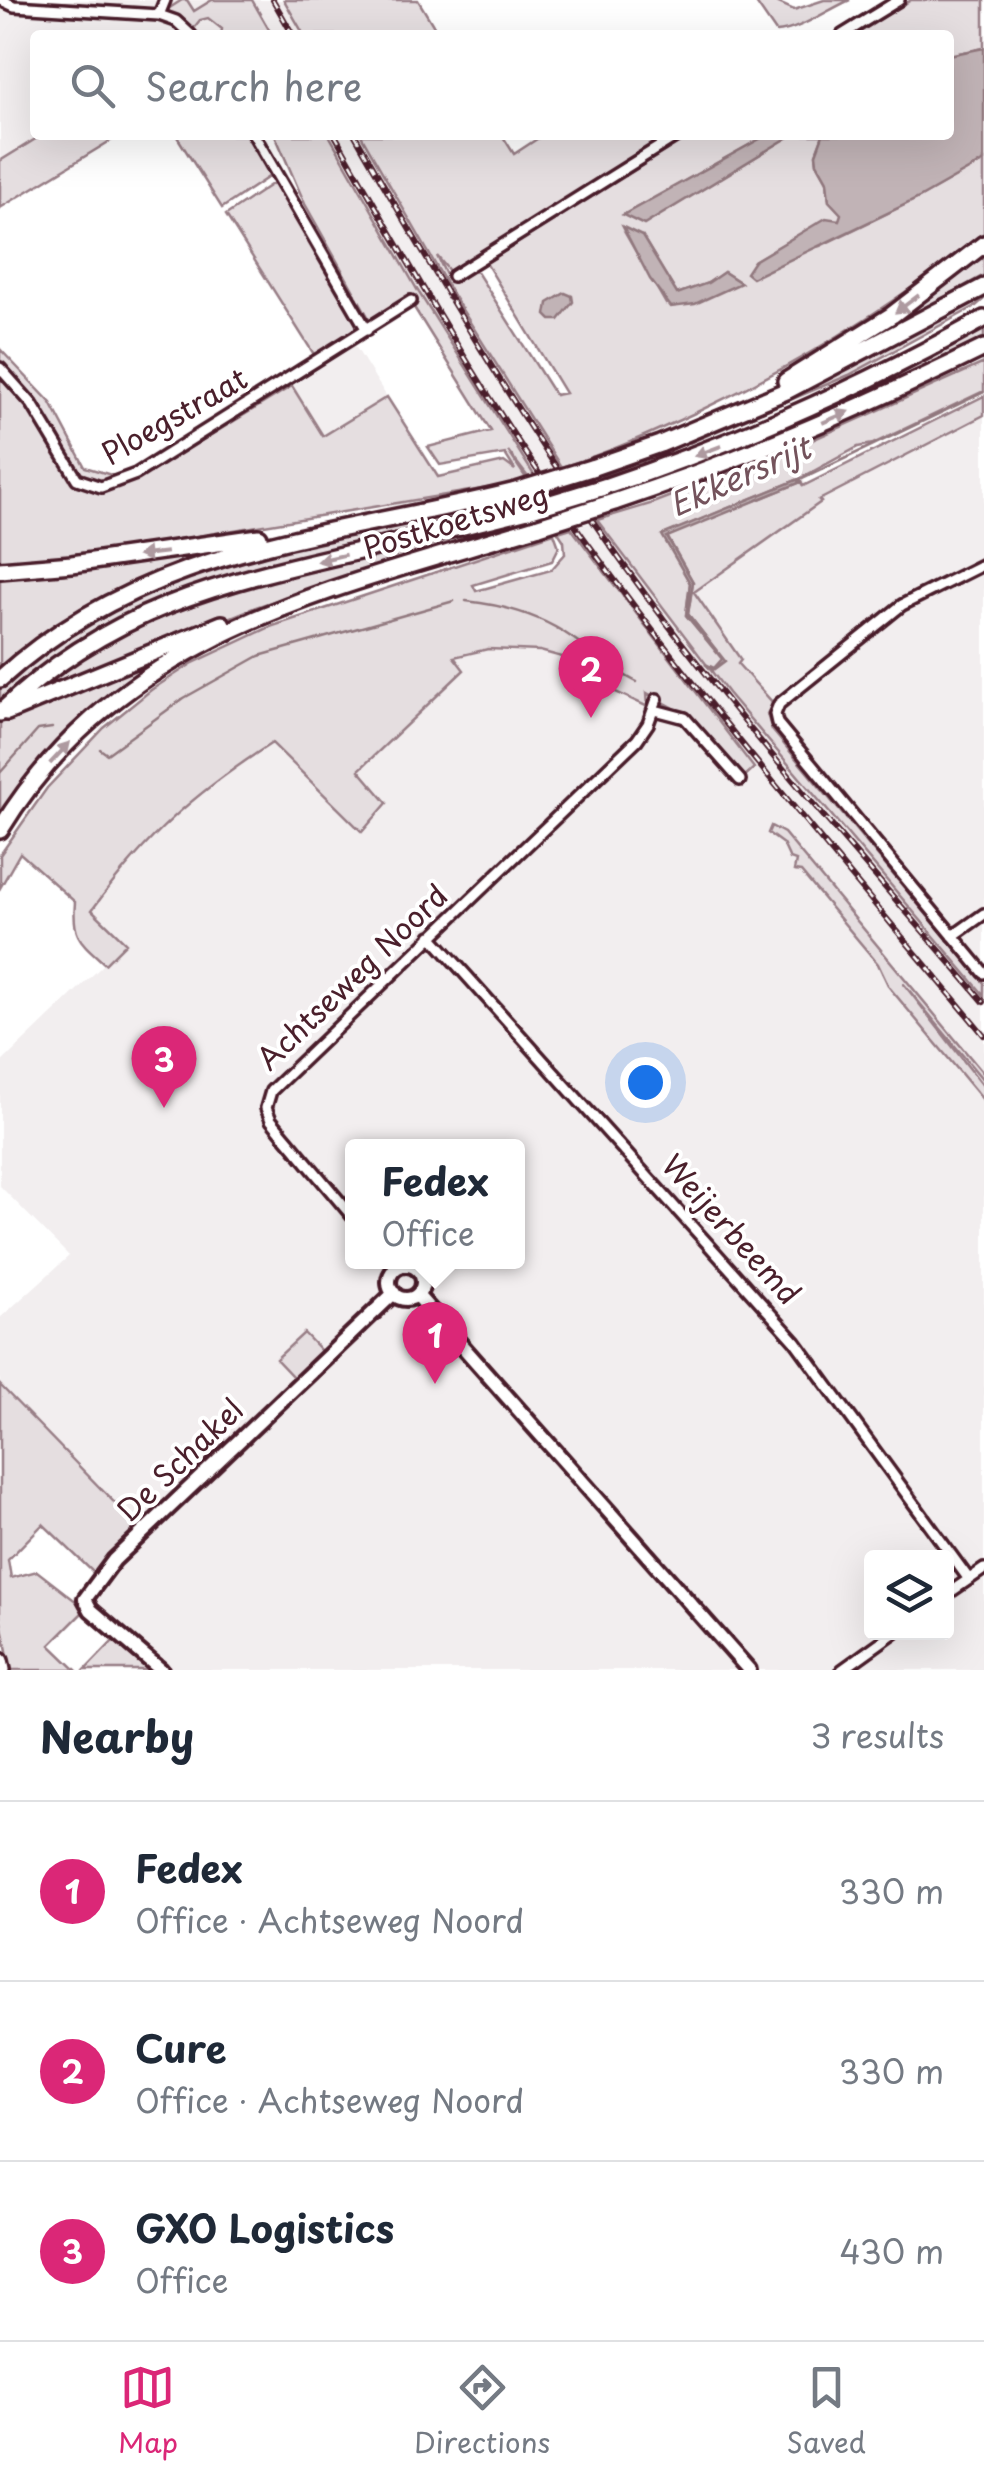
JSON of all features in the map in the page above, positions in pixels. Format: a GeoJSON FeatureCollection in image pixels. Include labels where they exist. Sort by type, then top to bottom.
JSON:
{"type":"FeatureCollection","features":[{"type":"Feature","properties":{"kind":"highway"},"geometry":{"type":"LineString","coordinates":[[740,408],[892,315],[984,244]]}},
{"type":"Feature","properties":{"kind":"highway","name":"Postkoetsweg"},"geometry":{"type":"LineString","coordinates":[[0,679],[79,621],[156,581],[217,557],[318,531],[458,506],[516,491],[660,444],[786,390],[984,287]]}},
{"type":"Feature","properties":{"kind":"highway","name":"Postkoetsweg"},"geometry":{"type":"LineString","coordinates":[[954,336],[984,311]]}},
{"type":"Feature","properties":{"kind":"highway","name":"Postkoetsweg"},"geometry":{"type":"LineString","coordinates":[[0,714],[27,687],[92,641],[167,603],[252,575],[528,510],[604,487],[788,418],[984,319]]}},
{"type":"Feature","properties":{"kind":"highway","name":"Postkoetsweg"},"geometry":{"type":"LineString","coordinates":[[0,830],[22,796],[55,758],[115,700],[172,660],[274,608],[679,481],[795,435],[984,348]]}},
{"type":"Feature","properties":{"kind":"highway"},"geometry":{"type":"LineString","coordinates":[[0,570],[318,531]]}},
{"type":"Feature","properties":{"kind":"highway"},"geometry":{"type":"LineString","coordinates":[[0,714],[215,626],[274,608]]}},
{"type":"Feature","properties":{"kind":"highway"},"geometry":{"type":"LineString","coordinates":[[0,1661],[2,1670]]}},
{"type":"Feature","properties":{"kind":"street"},"geometry":{"type":"LineString","coordinates":[[0,0],[14,6],[159,14],[186,30]]}},
{"type":"Feature","properties":{"kind":"street"},"geometry":{"type":"LineString","coordinates":[[159,14],[164,0]]}},
{"type":"Feature","properties":{"kind":"street"},"geometry":{"type":"LineString","coordinates":[[850,30],[899,0]]}},
{"type":"Feature","properties":{"kind":"street"},"geometry":{"type":"LineString","coordinates":[[257,140],[367,330]]}},
{"type":"Feature","properties":{"kind":"street"},"geometry":{"type":"LineString","coordinates":[[453,276],[476,267],[670,140]]}},
{"type":"Feature","properties":{"kind":"street","name":"Ploegstraat"},"geometry":{"type":"LineString","coordinates":[[0,368],[32,404],[77,479],[102,487],[136,474],[411,302]]}},
{"type":"Feature","properties":{"kind":"street"},"geometry":{"type":"LineString","coordinates":[[984,564],[902,605],[779,704],[774,714],[777,723],[984,972]]}},
{"type":"Feature","properties":{"kind":"street","name":"Achtseweg Noord"},"geometry":{"type":"LineString","coordinates":[[345,1208],[271,1120],[267,1098],[278,1082],[644,732],[656,704],[685,718],[740,780]]}},
{"type":"Feature","properties":{"kind":"street"},"geometry":{"type":"LineString","coordinates":[[953,936],[984,914]]}},
{"type":"Feature","properties":{"kind":"street","name":"Weijerbeemd"},"geometry":{"type":"LineString","coordinates":[[431,936],[796,1340],[968,1578]]}},
{"type":"Feature","properties":{"kind":"street"},"geometry":{"type":"LineString","coordinates":[[393,1269],[390,1277],[394,1293],[408,1298],[417,1295],[423,1280],[416,1269]]}},
{"type":"Feature","properties":{"kind":"street","name":"De Schakel"},"geometry":{"type":"LineString","coordinates":[[161,1670],[91,1610],[85,1598],[89,1590],[114,1560],[394,1293]]}},
{"type":"Feature","properties":{"kind":"street"},"geometry":{"type":"LineString","coordinates":[[417,1295],[749,1670]]}},
{"type":"Feature","properties":{"kind":"street"},"geometry":{"type":"LineString","coordinates":[[954,1589],[984,1569]]}},
{"type":"Feature","properties":{"kind":"street"},"geometry":{"type":"LineString","coordinates":[[842,1670],[884,1640]]}},
{"type":"Feature","properties":{"kind":"shaded area"},"geometry":{"type":"Polygon","coordinates":[[[0,0],[288,0],[305,30],[30,30],[30,140],[35,140],[0,161],[0,0]]]}},
{"type":"Feature","properties":{"kind":"shaded area"},"geometry":{"type":"Polygon","coordinates":[[[182,0],[187,0],[194,11],[212,0],[252,0],[269,30],[222,30],[208,18],[200,20],[192,30],[168,9],[182,0]]]}},
{"type":"Feature","properties":{"kind":"shaded area"},"geometry":{"type":"Polygon","coordinates":[[[284,0],[418,0],[436,30],[301,30],[284,0]]]}},
{"type":"Feature","properties":{"kind":"shaded area"},"geometry":{"type":"Polygon","coordinates":[[[754,0],[772,0],[794,10],[824,0],[850,0],[803,24],[775,30],[754,0]]]}},
{"type":"Feature","properties":{"kind":"shaded area"},"geometry":{"type":"Polygon","coordinates":[[[911,0],[984,0],[984,48],[954,54],[954,30],[863,30],[911,0]]]}},
{"type":"Feature","properties":{"kind":"shaded area"},"geometry":{"type":"Polygon","coordinates":[[[984,48],[984,161],[919,198],[752,278],[746,273],[754,261],[826,218],[839,220],[841,214],[829,201],[827,181],[817,163],[821,140],[954,140],[954,54],[984,48]]]}},
{"type":"Feature","properties":{"kind":"shaded area"},"geometry":{"type":"Polygon","coordinates":[[[34,140],[112,140],[0,208],[0,161],[34,140]]]}},
{"type":"Feature","properties":{"kind":"shaded area"},"geometry":{"type":"Polygon","coordinates":[[[179,140],[254,140],[273,174],[222,208],[179,140]]]}},
{"type":"Feature","properties":{"kind":"shaded area"},"geometry":{"type":"Polygon","coordinates":[[[277,140],[332,140],[418,291],[534,475],[528,477],[508,451],[526,478],[522,479],[524,482],[89,554],[0,562],[0,372],[33,412],[77,486],[114,488],[145,475],[292,386],[323,436],[387,397],[438,477],[504,462],[515,470],[505,454],[440,465],[428,447],[491,431],[410,301],[373,320],[369,318],[305,204],[277,140]]]}},
{"type":"Feature","properties":{"kind":"shaded area"},"geometry":{"type":"Polygon","coordinates":[[[319,140],[367,140],[441,270],[565,466],[522,479],[410,300],[319,140]]]}},
{"type":"Feature","properties":{"kind":"shaded area"},"geometry":{"type":"Polygon","coordinates":[[[364,140],[505,140],[514,154],[535,140],[656,140],[644,152],[450,272],[437,256],[448,279],[467,270],[477,272],[555,395],[565,393],[486,263],[683,140],[758,140],[624,215],[644,224],[784,140],[821,140],[817,163],[827,181],[829,201],[842,214],[839,221],[826,219],[754,261],[820,246],[984,161],[984,233],[916,284],[810,353],[736,393],[630,442],[561,467],[454,297],[364,140]],[[625,233],[666,304],[740,282],[724,272],[708,283],[677,294],[642,236],[625,233]]]}},
{"type":"Feature","properties":{"kind":"shaded area"},"geometry":{"type":"Polygon","coordinates":[[[758,140],[784,140],[644,225],[623,215],[758,140]]]}},
{"type":"Feature","properties":{"kind":"shaded area"},"geometry":{"type":"Polygon","coordinates":[[[281,178],[361,325],[315,356],[226,215],[281,178]]]}},
{"type":"Feature","properties":{"kind":"shaded area"},"geometry":{"type":"Polygon","coordinates":[[[623,227],[642,236],[677,294],[708,283],[724,272],[741,283],[695,304],[671,307],[650,279],[623,227]]]}},
{"type":"Feature","properties":{"kind":"shaded area"},"geometry":{"type":"Polygon","coordinates":[[[984,252],[984,275],[857,346],[984,252]]]}},
{"type":"Feature","properties":{"kind":"shaded area"},"geometry":{"type":"Polygon","coordinates":[[[984,292],[984,299],[976,306],[849,375],[689,443],[759,412],[984,292]]]}},
{"type":"Feature","properties":{"kind":"shaded area"},"geometry":{"type":"Polygon","coordinates":[[[565,293],[572,296],[573,302],[559,320],[551,320],[546,315],[548,303],[565,293]]]}},
{"type":"Feature","properties":{"kind":"shaded area"},"geometry":{"type":"Polygon","coordinates":[[[984,327],[984,338],[857,399],[792,425],[855,396],[984,327]]]}},
{"type":"Feature","properties":{"kind":"shaded area"},"geometry":{"type":"Polygon","coordinates":[[[355,346],[387,397],[323,436],[292,386],[355,346]]]}},
{"type":"Feature","properties":{"kind":"shaded area"},"geometry":{"type":"Polygon","coordinates":[[[0,349],[51,403],[85,467],[121,478],[103,483],[80,477],[59,436],[0,364],[0,349]]]}},
{"type":"Feature","properties":{"kind":"shaded area"},"geometry":{"type":"Polygon","coordinates":[[[984,363],[984,391],[873,444],[858,447],[799,479],[663,535],[690,583],[686,615],[718,653],[688,614],[693,582],[667,536],[801,482],[803,486],[984,396],[984,415],[819,500],[694,592],[741,660],[738,664],[773,703],[767,714],[772,730],[984,983],[984,995],[728,693],[597,520],[783,453],[984,363]]]}},
{"type":"Feature","properties":{"kind":"shaded area"},"geometry":{"type":"Polygon","coordinates":[[[984,415],[984,1670],[161,1670],[73,1597],[139,1528],[0,1385],[0,1318],[69,1256],[0,1186],[0,1064],[125,944],[92,910],[154,833],[276,736],[432,661],[499,645],[565,652],[690,728],[736,783],[743,777],[559,532],[650,504],[783,453],[818,500],[984,415]]]}},
{"type":"Feature","properties":{"kind":"shaded area"},"geometry":{"type":"Polygon","coordinates":[[[799,479],[801,482],[667,537],[693,582],[688,614],[725,661],[713,670],[705,664],[714,668],[722,659],[686,615],[690,583],[662,535],[799,479]]]}},
{"type":"Feature","properties":{"kind":"shaded area"},"geometry":{"type":"Polygon","coordinates":[[[520,501],[259,567],[167,597],[80,640],[0,702],[0,685],[83,624],[158,585],[251,554],[520,501]]]}},
{"type":"Feature","properties":{"kind":"shaded area"},"geometry":{"type":"Polygon","coordinates":[[[527,518],[256,607],[101,670],[88,669],[60,680],[66,695],[177,652],[139,676],[0,820],[0,721],[53,675],[95,646],[204,595],[527,518]]]}},
{"type":"Feature","properties":{"kind":"shaded area"},"geometry":{"type":"Polygon","coordinates":[[[571,528],[754,768],[743,778],[694,719],[647,693],[648,707],[609,689],[562,657],[540,651],[488,649],[454,657],[464,670],[359,770],[387,803],[362,832],[272,743],[196,798],[132,859],[92,910],[126,943],[105,964],[80,938],[75,924],[75,902],[20,853],[0,888],[0,855],[47,788],[104,728],[193,663],[270,627],[554,533],[559,547],[552,561],[473,585],[476,591],[551,570],[565,554],[558,532],[571,528]]]}},
{"type":"Feature","properties":{"kind":"shaded area"},"geometry":{"type":"Polygon","coordinates":[[[195,554],[198,557],[112,596],[0,672],[0,575],[195,554]]]}},
{"type":"Feature","properties":{"kind":"shaded area"},"geometry":{"type":"Polygon","coordinates":[[[771,826],[784,833],[984,1074],[984,1081],[903,983],[984,1087],[984,1101],[889,987],[878,964],[801,872],[794,871],[796,861],[768,833],[771,826]]]}},
{"type":"Feature","properties":{"kind":"shaded area"},"geometry":{"type":"Polygon","coordinates":[[[304,1333],[322,1352],[294,1378],[276,1359],[304,1333]]]}},
{"type":"Feature","properties":{"kind":"shaded area"},"geometry":{"type":"Polygon","coordinates":[[[0,1385],[140,1529],[95,1574],[43,1524],[8,1560],[11,1578],[37,1571],[86,1609],[50,1645],[76,1670],[11,1670],[0,1617],[0,1385]]]}},
{"type":"Feature","properties":{"kind":"shaded area"},"geometry":{"type":"Polygon","coordinates":[[[117,1637],[153,1670],[85,1670],[117,1637]]]}},
{"type":"Feature","properties":{"kind":"waterway","name":"Ekkersrijt"},"geometry":{"type":"LineString","coordinates":[[798,481],[984,392]]}},
{"type":"Feature","properties":{"kind":"waterway","name":"Ekkersrijt"},"geometry":{"type":"LineString","coordinates":[[100,749],[107,754],[184,698],[259,656],[454,601]]}},
{"type":"Feature","properties":{"kind":"waterway","name":"Ekkersrijt"},"geometry":{"type":"LineString","coordinates":[[466,601],[507,608],[547,623],[637,682]]}},
{"type":"Feature","properties":{"kind":"waterway","name":"Ekkersrijt"},"geometry":{"type":"LineString","coordinates":[[0,773],[38,730],[52,728]]}},
{"type":"Feature","properties":{"kind":"railway"},"geometry":{"type":"LineString","coordinates":[[273,0],[290,30]]}},
{"type":"Feature","properties":{"kind":"railway"},"geometry":{"type":"LineString","coordinates":[[338,140],[483,387],[581,534],[727,725],[984,1035]]}},
{"type":"Feature","properties":{"kind":"railway"},"geometry":{"type":"LineString","coordinates":[[358,140],[490,363],[637,583],[763,744],[984,1002]]}},
{"type":"Feature","properties":{"kind":"place","name":"Cure"},"geometry":{"type":"Point","coordinates":[591,718]}},
{"type":"Feature","properties":{"kind":"place","name":"GXO Logistics"},"geometry":{"type":"Point","coordinates":[164,1108]}},
{"type":"Feature","properties":{"kind":"place","name":"Fedex"},"geometry":{"type":"Point","coordinates":[435,1384]}}]}
